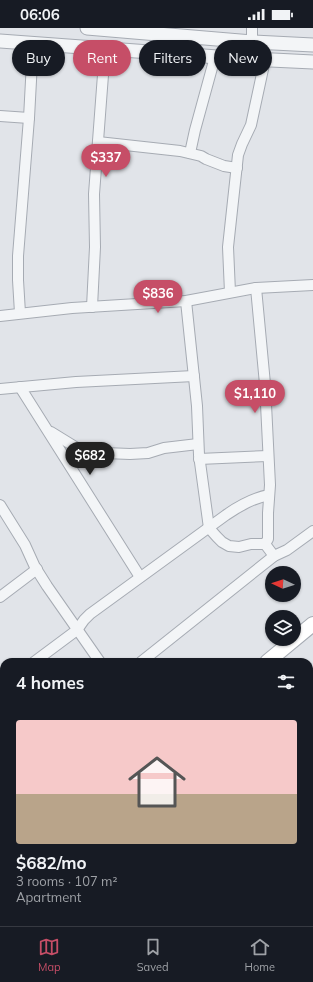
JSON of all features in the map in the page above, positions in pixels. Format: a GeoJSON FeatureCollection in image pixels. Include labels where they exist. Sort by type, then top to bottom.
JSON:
{"type":"FeatureCollection","features":[{"type":"Feature","properties":{"kind":"main road"},"geometry":{"type":"LineString","coordinates":[[273,658],[313,624]]}},
{"type":"Feature","properties":{"kind":"street"},"geometry":{"type":"LineString","coordinates":[[87,28],[180,32],[238,40]]}},
{"type":"Feature","properties":{"kind":"street"},"geometry":{"type":"LineString","coordinates":[[252,28],[252,40]]}},
{"type":"Feature","properties":{"kind":"street"},"geometry":{"type":"LineString","coordinates":[[0,41],[12,42]]}},
{"type":"Feature","properties":{"kind":"street"},"geometry":{"type":"LineString","coordinates":[[272,43],[313,45]]}},
{"type":"Feature","properties":{"kind":"street"},"geometry":{"type":"LineString","coordinates":[[131,51],[214,57]]}},
{"type":"Feature","properties":{"kind":"street"},"geometry":{"type":"LineString","coordinates":[[272,60],[313,62]]}},
{"type":"Feature","properties":{"kind":"street"},"geometry":{"type":"LineString","coordinates":[[190,153],[214,61]]}},
{"type":"Feature","properties":{"kind":"street"},"geometry":{"type":"LineString","coordinates":[[20,313],[18,256],[31,76]]}},
{"type":"Feature","properties":{"kind":"street"},"geometry":{"type":"LineString","coordinates":[[92,307],[95,247],[94,194],[103,76]]}},
{"type":"Feature","properties":{"kind":"street"},"geometry":{"type":"LineString","coordinates":[[230,292],[228,247],[238,155],[251,125],[262,76]]}},
{"type":"Feature","properties":{"kind":"street"},"geometry":{"type":"LineString","coordinates":[[0,116],[29,118]]}},
{"type":"Feature","properties":{"kind":"street"},"geometry":{"type":"LineString","coordinates":[[98,142],[190,153],[224,166],[237,168]]}},
{"type":"Feature","properties":{"kind":"street"},"geometry":{"type":"LineString","coordinates":[[0,316],[72,308],[186,301],[256,288],[313,285]]}},
{"type":"Feature","properties":{"kind":"street"},"geometry":{"type":"LineString","coordinates":[[256,288],[265,384],[270,485],[268,539],[265,544]]}},
{"type":"Feature","properties":{"kind":"street"},"geometry":{"type":"LineString","coordinates":[[186,301],[197,406],[199,459],[209,528],[222,542],[228,546],[239,547],[251,544],[265,544]]}},
{"type":"Feature","properties":{"kind":"street"},"geometry":{"type":"LineString","coordinates":[[0,389],[107,380],[194,376]]}},
{"type":"Feature","properties":{"kind":"street"},"geometry":{"type":"LineString","coordinates":[[20,387],[140,577]]}},
{"type":"Feature","properties":{"kind":"street"},"geometry":{"type":"LineString","coordinates":[[48,430],[77,448],[105,454],[130,454],[198,444]]}},
{"type":"Feature","properties":{"kind":"street"},"geometry":{"type":"LineString","coordinates":[[199,459],[268,456]]}},
{"type":"Feature","properties":{"kind":"street"},"geometry":{"type":"LineString","coordinates":[[39,658],[77,630],[90,614],[236,508],[250,501],[269,495]]}},
{"type":"Feature","properties":{"kind":"street"},"geometry":{"type":"LineString","coordinates":[[0,505],[25,545],[47,586],[97,658]]}},
{"type":"Feature","properties":{"kind":"street"},"geometry":{"type":"LineString","coordinates":[[146,658],[274,556],[287,550],[313,531]]}},
{"type":"Feature","properties":{"kind":"street"},"geometry":{"type":"LineString","coordinates":[[265,544],[274,556]]}},
{"type":"Feature","properties":{"kind":"street"},"geometry":{"type":"LineString","coordinates":[[0,596],[37,569]]}}]}
